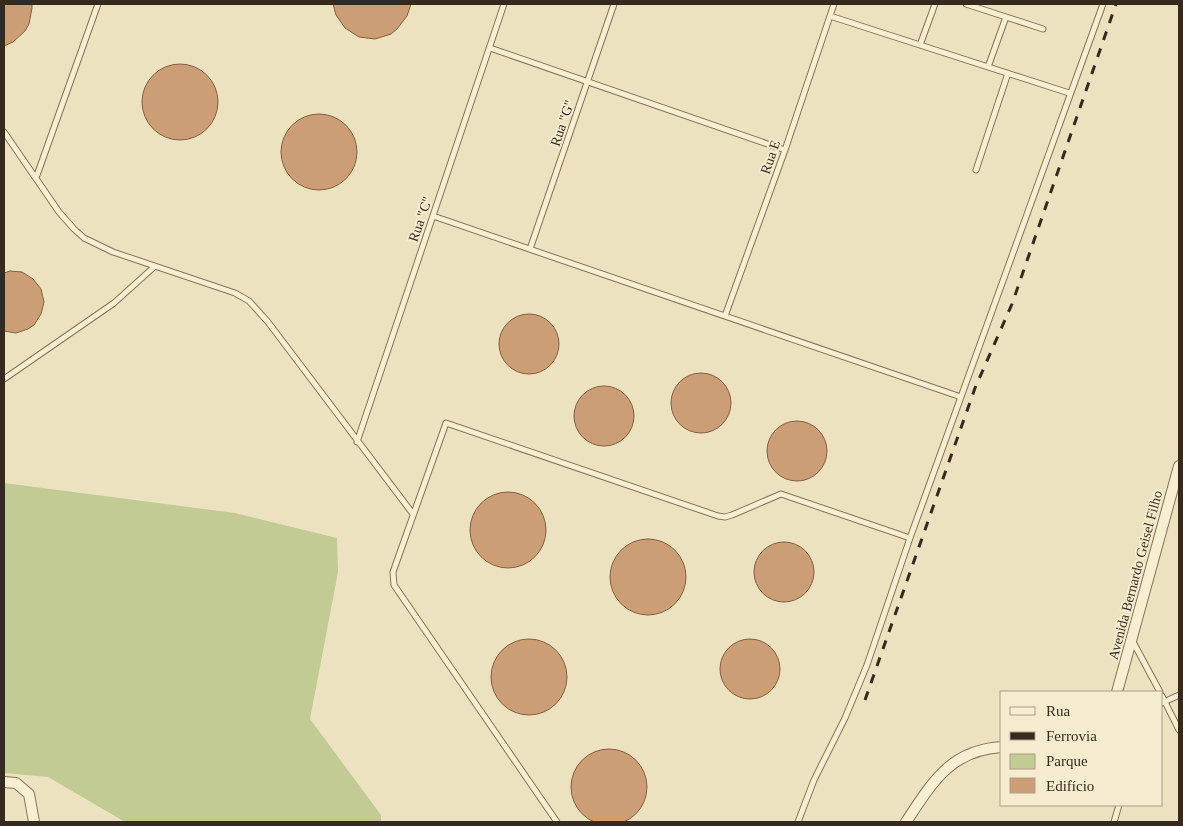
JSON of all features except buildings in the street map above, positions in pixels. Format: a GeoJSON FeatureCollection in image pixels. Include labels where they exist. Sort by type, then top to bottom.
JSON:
{"type":"FeatureCollection","features":[{"type":"Feature","properties":{"kind":"street","name":"Avenida Bernardo Geisel Filho"},"geometry":{"type":"LineString","coordinates":[[1117,691],[1179,466]]}},
{"type":"Feature","properties":{"kind":"street"},"geometry":{"type":"LineString","coordinates":[[906,822],[928,789],[944,770],[966,755],[1000,747]]}},
{"type":"Feature","properties":{"kind":"street"},"geometry":{"type":"LineString","coordinates":[[4,782],[16,783],[29,794],[34,822]]}},
{"type":"Feature","properties":{"kind":"lane"},"geometry":{"type":"LineString","coordinates":[[36,178],[98,4]]}},
{"type":"Feature","properties":{"kind":"lane","name":"Rua \"C\""},"geometry":{"type":"LineString","coordinates":[[357,442],[504,4]]}},
{"type":"Feature","properties":{"kind":"lane","name":"Rua \"G\""},"geometry":{"type":"LineString","coordinates":[[530,249],[614,4]]}},
{"type":"Feature","properties":{"kind":"lane","name":"Rua E"},"geometry":{"type":"LineString","coordinates":[[725,316],[785,150],[834,4]]}},
{"type":"Feature","properties":{"kind":"lane"},"geometry":{"type":"LineString","coordinates":[[920,45],[935,4]]}},
{"type":"Feature","properties":{"kind":"lane"},"geometry":{"type":"LineString","coordinates":[[966,4],[1043,29]]}},
{"type":"Feature","properties":{"kind":"lane"},"geometry":{"type":"LineString","coordinates":[[798,822],[814,780],[845,718],[867,665],[960,397],[1069,93],[1103,4]]}},
{"type":"Feature","properties":{"kind":"lane"},"geometry":{"type":"LineString","coordinates":[[830,16],[1069,93]]}},
{"type":"Feature","properties":{"kind":"lane"},"geometry":{"type":"LineString","coordinates":[[988,67],[1006,17]]}},
{"type":"Feature","properties":{"kind":"lane"},"geometry":{"type":"LineString","coordinates":[[490,48],[785,150]]}},
{"type":"Feature","properties":{"kind":"lane"},"geometry":{"type":"LineString","coordinates":[[976,170],[1008,73]]}},
{"type":"Feature","properties":{"kind":"lane"},"geometry":{"type":"LineString","coordinates":[[4,132],[60,212],[84,238],[112,252],[235,293],[249,302],[268,322],[413,514]]}},
{"type":"Feature","properties":{"kind":"lane"},"geometry":{"type":"LineString","coordinates":[[433,216],[960,397]]}},
{"type":"Feature","properties":{"kind":"lane"},"geometry":{"type":"LineString","coordinates":[[4,379],[114,304],[154,267]]}},
{"type":"Feature","properties":{"kind":"lane"},"geometry":{"type":"LineString","coordinates":[[557,822],[394,585],[393,572],[446,423],[718,516],[732,515],[781,494],[910,538]]}},
{"type":"Feature","properties":{"kind":"lane"},"geometry":{"type":"LineString","coordinates":[[1131,637],[1159,691]]}},
{"type":"Feature","properties":{"kind":"lane"},"geometry":{"type":"LineString","coordinates":[[1179,694],[1163,701],[1179,730]]}},
{"type":"Feature","properties":{"kind":"lane"},"geometry":{"type":"LineString","coordinates":[[1114,822],[1119,806]]}},
{"type":"Feature","properties":{"kind":"green space"},"geometry":{"type":"Polygon","coordinates":[[[4,483],[235,513],[337,538],[338,572],[310,719],[381,815],[381,822],[125,822],[48,777],[4,773],[4,483]]]}},
{"type":"Feature","properties":{"kind":"railway"},"geometry":{"type":"LineString","coordinates":[[865,700],[975,388],[1012,304],[1116,4]]}}]}
